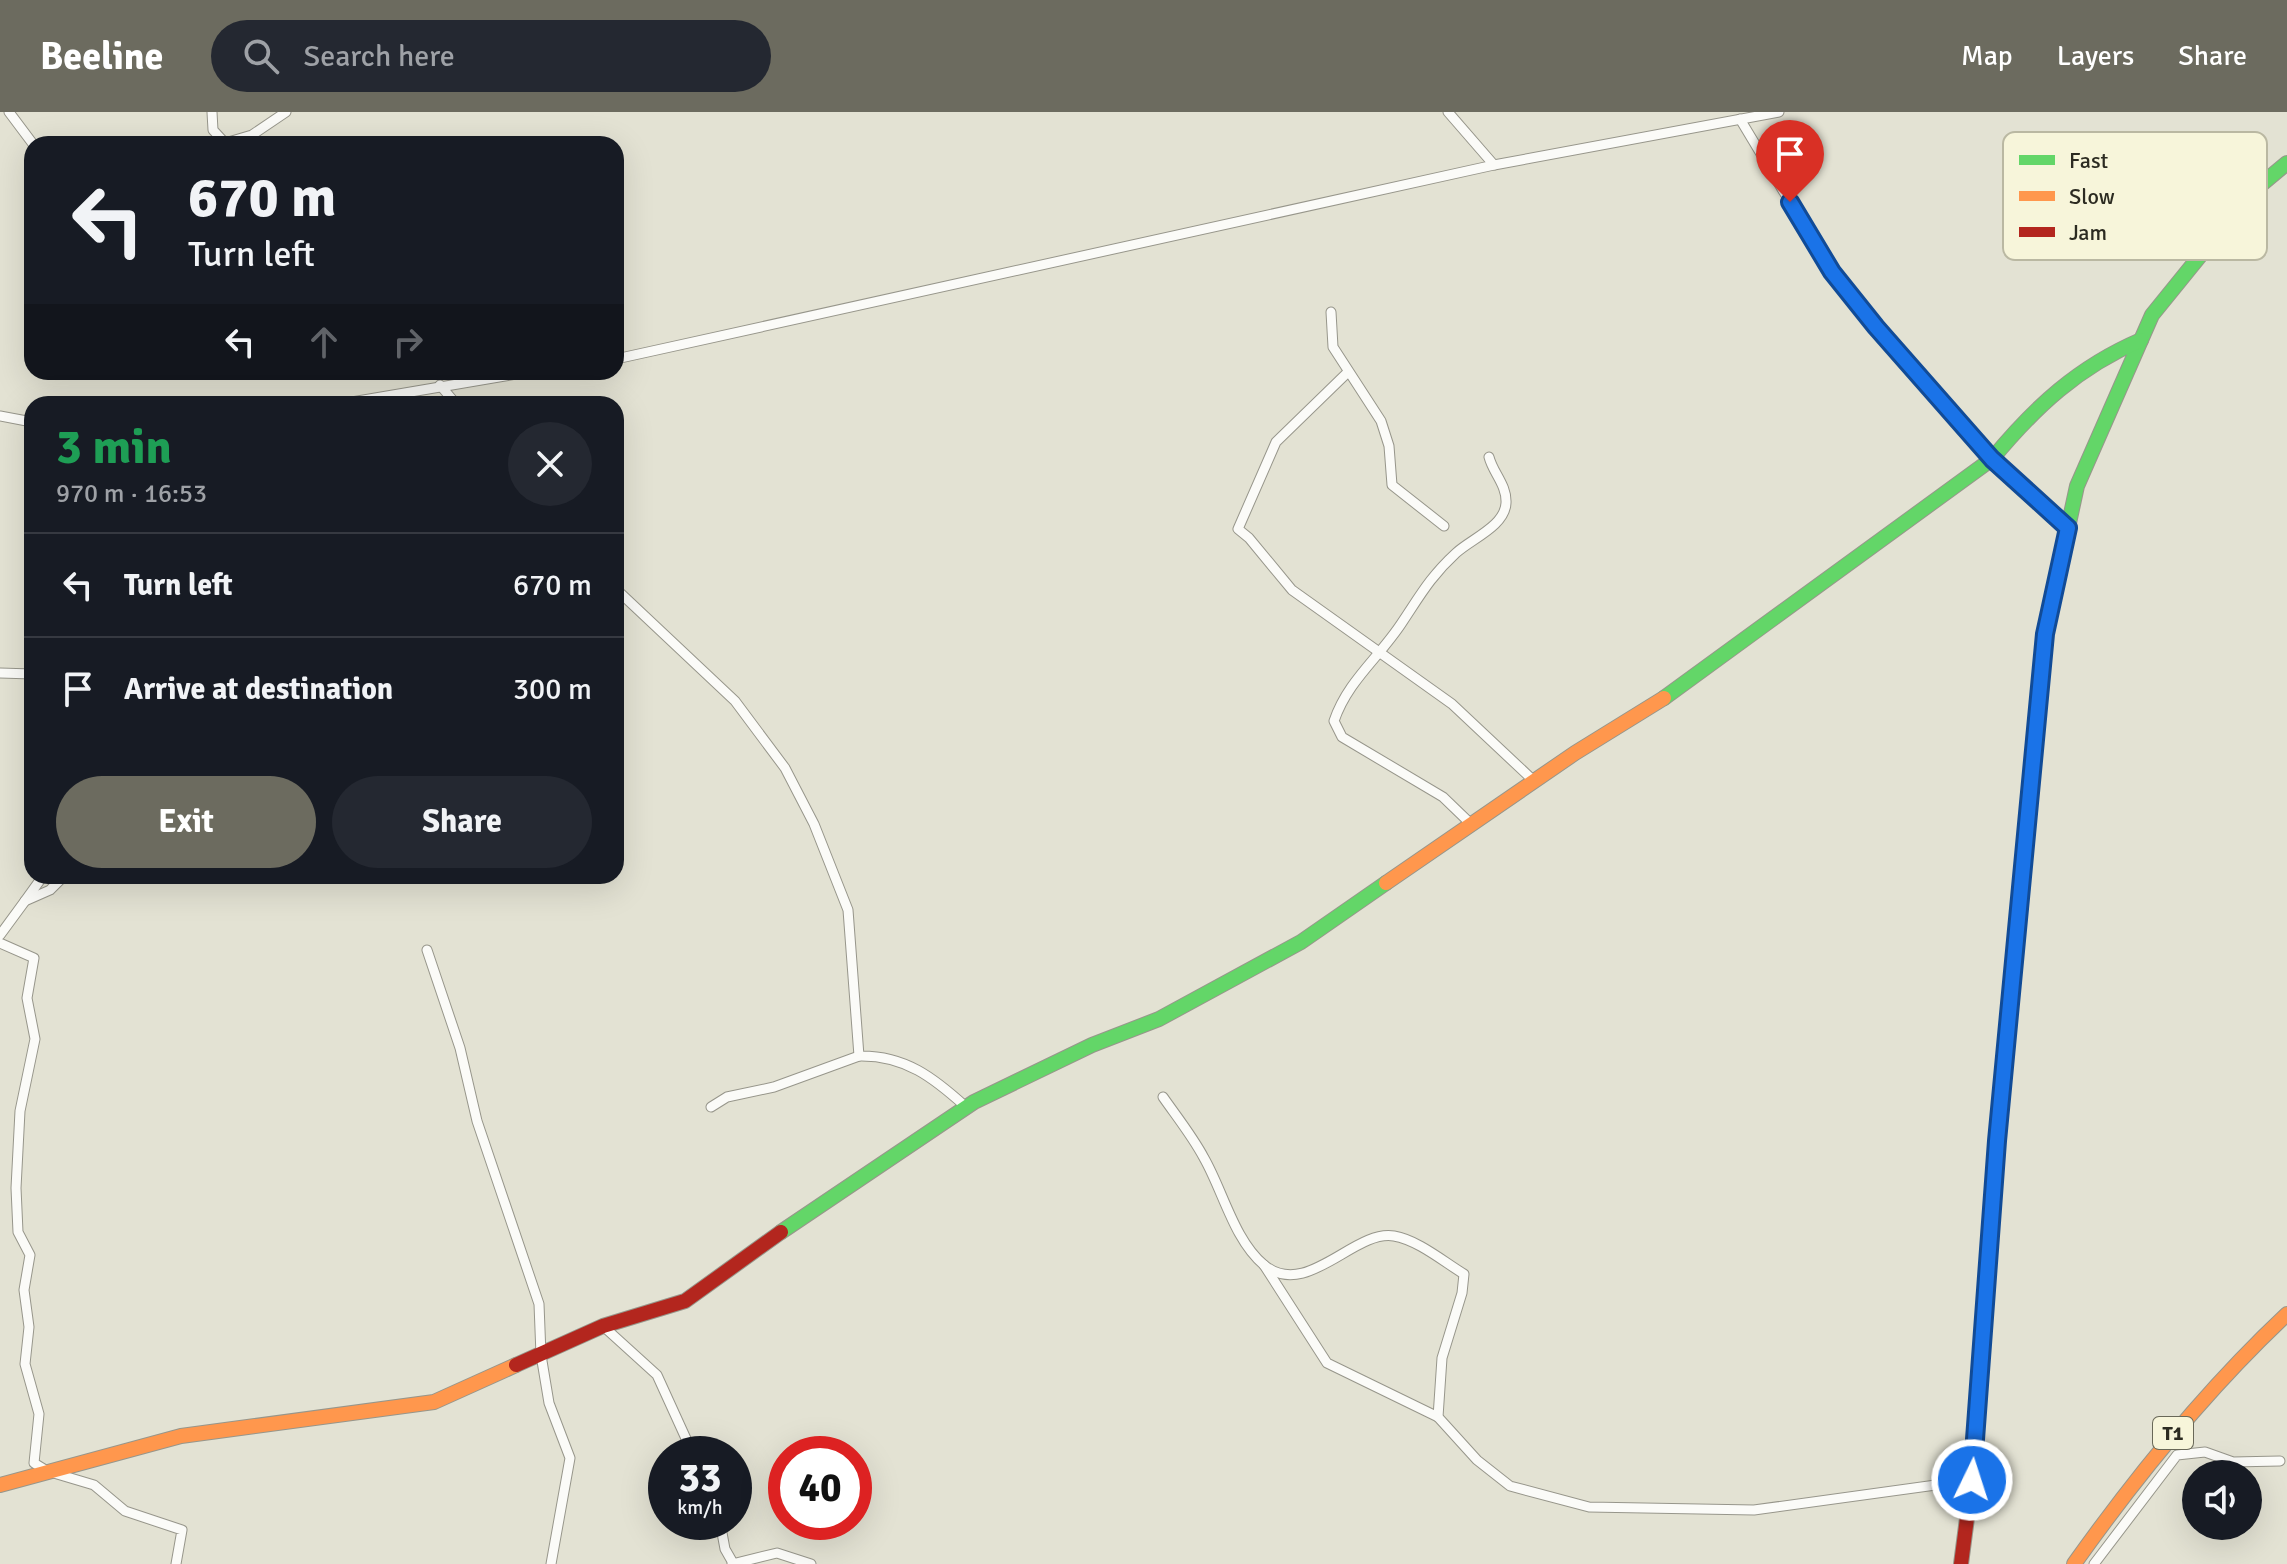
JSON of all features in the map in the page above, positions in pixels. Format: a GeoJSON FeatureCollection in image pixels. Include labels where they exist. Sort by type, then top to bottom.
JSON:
{"type":"FeatureCollection","features":[{"type":"Feature","properties":{"kind":"main road"},"geometry":{"type":"LineString","coordinates":[[2267,182],[2287,163]]}},
{"type":"Feature","properties":{"kind":"main road"},"geometry":{"type":"LineString","coordinates":[[1961,1564],[1972,1480],[1997,1141],[2045,634],[2077,486],[2152,315],[2197,260]]}},
{"type":"Feature","properties":{"kind":"main road"},"geometry":{"type":"LineString","coordinates":[[0,1485],[181,1436],[434,1402],[603,1326],[685,1301],[795,1221],[966,1107],[1092,1045],[1159,1019],[1301,942],[1535,782],[1665,698],[1992,459],[2026,418],[2101,357],[2141,340]]}},
{"type":"Feature","properties":{"kind":"main road","name":"T1"},"geometry":{"type":"LineString","coordinates":[[2074,1564],[2126,1488],[2184,1419],[2287,1314]]}},
{"type":"Feature","properties":{"kind":"street"},"geometry":{"type":"LineString","coordinates":[[9,112],[27,136]]}},
{"type":"Feature","properties":{"kind":"street"},"geometry":{"type":"LineString","coordinates":[[212,112],[213,130],[218,136]]}},
{"type":"Feature","properties":{"kind":"street"},"geometry":{"type":"LineString","coordinates":[[249,136],[286,112]]}},
{"type":"Feature","properties":{"kind":"street"},"geometry":{"type":"LineString","coordinates":[[1448,112],[1494,165]]}},
{"type":"Feature","properties":{"kind":"street"},"geometry":{"type":"LineString","coordinates":[[624,357],[1494,165],[1779,112]]}},
{"type":"Feature","properties":{"kind":"street"},"geometry":{"type":"LineString","coordinates":[[1740,119],[1832,272],[1992,459],[2068,528]]}},
{"type":"Feature","properties":{"kind":"street"},"geometry":{"type":"LineString","coordinates":[[1331,312],[1331,340],[1381,421],[1389,446],[1392,485],[1444,526]]}},
{"type":"Feature","properties":{"kind":"street"},"geometry":{"type":"LineString","coordinates":[[1348,372],[1276,442],[1238,529],[1292,590],[1475,723],[1535,782]]}},
{"type":"Feature","properties":{"kind":"street"},"geometry":{"type":"LineString","coordinates":[[382,396],[474,380]]}},
{"type":"Feature","properties":{"kind":"street"},"geometry":{"type":"LineString","coordinates":[[440,385],[449,396]]}},
{"type":"Feature","properties":{"kind":"street"},"geometry":{"type":"LineString","coordinates":[[0,416],[24,420]]}},
{"type":"Feature","properties":{"kind":"street"},"geometry":{"type":"LineString","coordinates":[[1472,825],[1443,797],[1368,754],[1335,730],[1334,721],[1343,694],[1403,621],[1423,586],[1459,550],[1503,515],[1506,504],[1504,485],[1489,457]]}},
{"type":"Feature","properties":{"kind":"street"},"geometry":{"type":"LineString","coordinates":[[624,597],[735,701],[785,768],[814,824],[848,910],[859,1056]]}},
{"type":"Feature","properties":{"kind":"street"},"geometry":{"type":"LineString","coordinates":[[0,673],[24,674]]}},
{"type":"Feature","properties":{"kind":"street"},"geometry":{"type":"LineString","coordinates":[[0,935],[37,884]]}},
{"type":"Feature","properties":{"kind":"street"},"geometry":{"type":"LineString","coordinates":[[25,901],[56,884]]}},
{"type":"Feature","properties":{"kind":"street"},"geometry":{"type":"LineString","coordinates":[[0,943],[34,958],[35,964],[27,998],[35,1039],[20,1111],[16,1188],[18,1232],[30,1255],[24,1290],[29,1327],[25,1364],[39,1414],[34,1463],[47,1471],[94,1485],[125,1511],[182,1530],[176,1564]]}},
{"type":"Feature","properties":{"kind":"street"},"geometry":{"type":"LineString","coordinates":[[427,950],[460,1048],[477,1121],[539,1304],[541,1355],[549,1403],[570,1458],[551,1564]]}},
{"type":"Feature","properties":{"kind":"street"},"geometry":{"type":"LineString","coordinates":[[711,1107],[727,1097],[774,1087],[859,1056],[877,1056],[926,1071],[966,1107]]}},
{"type":"Feature","properties":{"kind":"street"},"geometry":{"type":"LineString","coordinates":[[1163,1097],[1204,1158],[1234,1219],[1327,1363],[1438,1417],[1477,1460],[1510,1486],[1589,1507],[1754,1510],[1972,1480]]}},
{"type":"Feature","properties":{"kind":"street"},"geometry":{"type":"LineString","coordinates":[[1264,1265],[1284,1274],[1306,1272],[1378,1237],[1393,1235],[1464,1274],[1462,1293],[1442,1358],[1438,1417]]}},
{"type":"Feature","properties":{"kind":"street"},"geometry":{"type":"LineString","coordinates":[[603,1326],[657,1375],[685,1436]]}},
{"type":"Feature","properties":{"kind":"street"},"geometry":{"type":"LineString","coordinates":[[2094,1564],[2177,1455],[2205,1452],[2233,1462],[2280,1461]]}},
{"type":"Feature","properties":{"kind":"street"},"geometry":{"type":"LineString","coordinates":[[723,1540],[733,1563],[777,1553],[811,1564]]}},
{"type":"Feature","properties":{"kind":"traffic: fast"},"geometry":{"type":"LineString","coordinates":[[2267,180],[2287,163]]}},
{"type":"Feature","properties":{"kind":"traffic: fast"},"geometry":{"type":"LineString","coordinates":[[2053,597],[2077,486],[2152,315],[2197,260]]}},
{"type":"Feature","properties":{"kind":"traffic: fast"},"geometry":{"type":"LineString","coordinates":[[1664,698],[1992,459],[2059,390],[2097,363],[2141,340]]}},
{"type":"Feature","properties":{"kind":"traffic: fast"},"geometry":{"type":"LineString","coordinates":[[781,1232],[974,1102],[1092,1045],[1159,1019],[1301,942],[1386,883]]}},
{"type":"Feature","properties":{"kind":"traffic: slow"},"geometry":{"type":"LineString","coordinates":[[1996,1151],[2045,634],[2053,597]]}},
{"type":"Feature","properties":{"kind":"traffic: slow"},"geometry":{"type":"LineString","coordinates":[[1386,883],[1575,753],[1664,698]]}},
{"type":"Feature","properties":{"kind":"traffic: slow"},"geometry":{"type":"LineString","coordinates":[[2074,1564],[2174,1434],[2229,1372],[2287,1314]]}},
{"type":"Feature","properties":{"kind":"traffic: slow"},"geometry":{"type":"LineString","coordinates":[[0,1485],[181,1436],[434,1402],[516,1365]]}},
{"type":"Feature","properties":{"kind":"traffic: jam"},"geometry":{"type":"LineString","coordinates":[[1961,1564],[1972,1480],[1996,1151]]}},
{"type":"Feature","properties":{"kind":"traffic: jam"},"geometry":{"type":"LineString","coordinates":[[516,1365],[603,1326],[685,1301],[781,1232]]}},
{"type":"Feature","properties":{"kind":"route"},"geometry":{"type":"LineString","coordinates":[[1790,202],[1832,272],[1876,327],[1992,459],[2068,528],[2045,634],[1997,1141],[1972,1480]]}}]}
